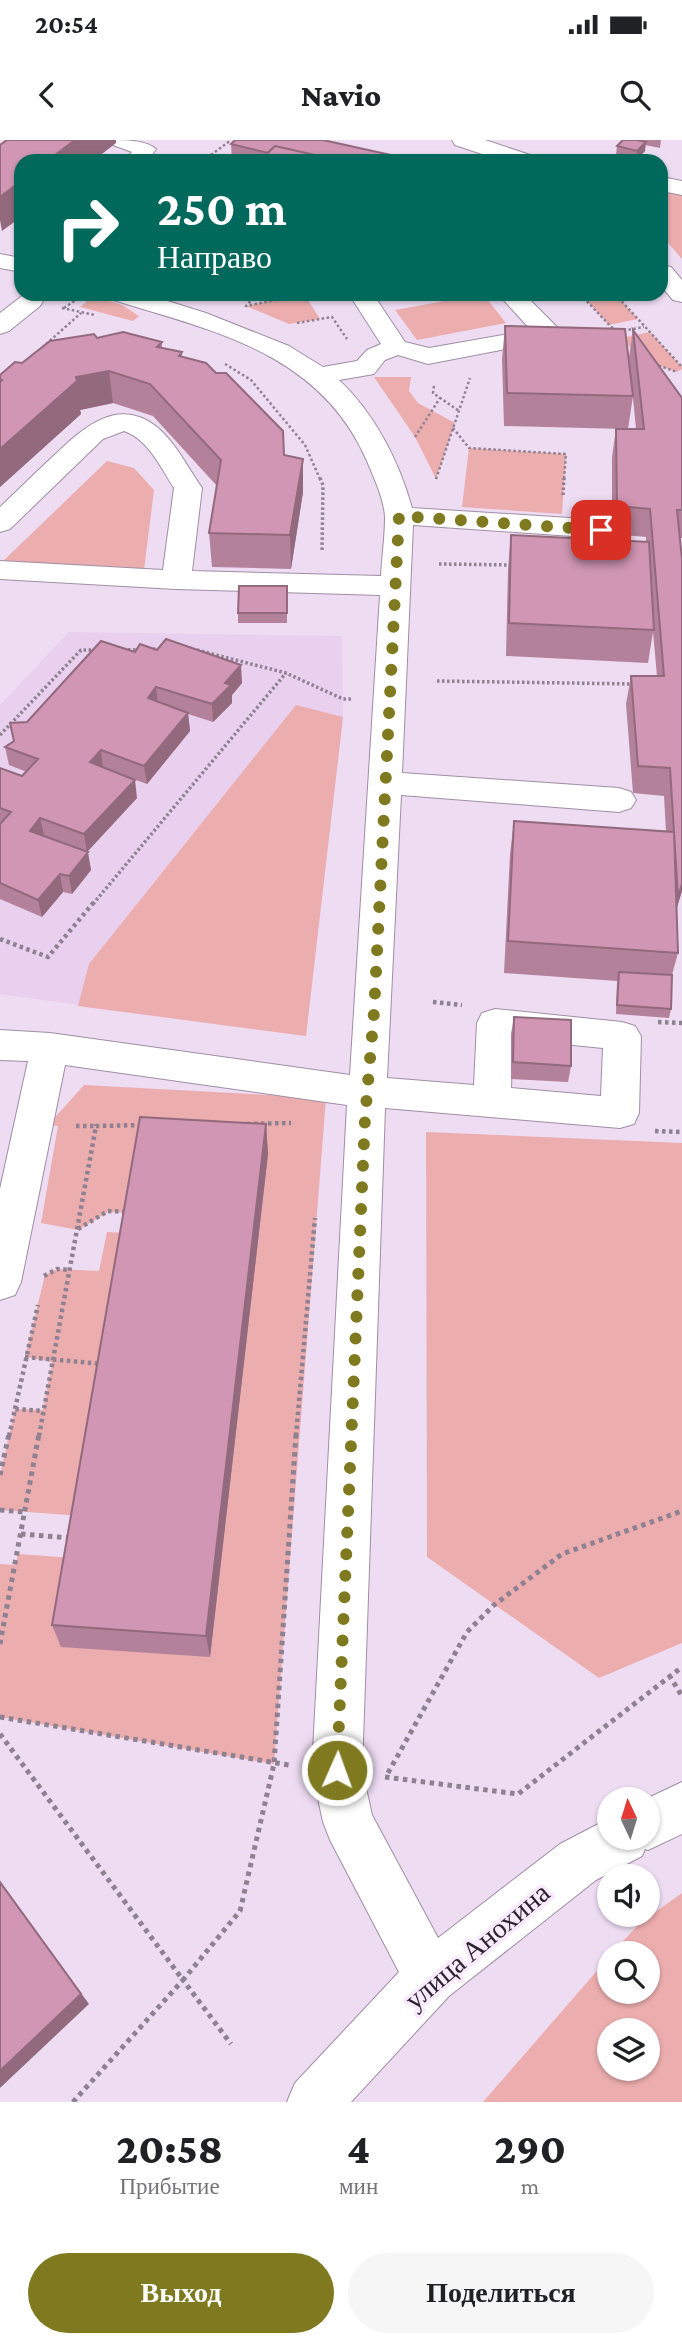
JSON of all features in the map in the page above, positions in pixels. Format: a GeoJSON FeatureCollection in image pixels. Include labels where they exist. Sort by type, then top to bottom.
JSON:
{"type":"FeatureCollection","features":[{"type":"Feature","properties":{"kind":"street"},"geometry":{"type":"LineString","coordinates":[[121,140],[145,149],[143,154]]}},
{"type":"Feature","properties":{"kind":"street"},"geometry":{"type":"LineString","coordinates":[[463,140],[504,154]]}},
{"type":"Feature","properties":{"kind":"street"},"geometry":{"type":"LineString","coordinates":[[668,279],[682,295]]}},
{"type":"Feature","properties":{"kind":"street"},"geometry":{"type":"LineString","coordinates":[[0,326],[31,301]]}},
{"type":"Feature","properties":{"kind":"street"},"geometry":{"type":"LineString","coordinates":[[140,301],[265,345],[320,375],[359,419],[373,442],[397,500],[397,586],[387,783],[347,1089],[337,1770],[348,1822],[430,1977]]}},
{"type":"Feature","properties":{"kind":"street"},"geometry":{"type":"LineString","coordinates":[[369,301],[396,347]]}},
{"type":"Feature","properties":{"kind":"street"},"geometry":{"type":"LineString","coordinates":[[320,375],[365,368],[376,355],[396,347],[428,356],[550,334],[517,301]]}},
{"type":"Feature","properties":{"kind":"street"},"geometry":{"type":"LineString","coordinates":[[0,523],[93,433],[108,423],[125,421],[144,426],[188,488],[176,580]]}},
{"type":"Feature","properties":{"kind":"street"},"geometry":{"type":"LineString","coordinates":[[399,516],[601,530]]}},
{"type":"Feature","properties":{"kind":"street"},"geometry":{"type":"LineString","coordinates":[[0,570],[176,580],[397,586]]}},
{"type":"Feature","properties":{"kind":"street"},"geometry":{"type":"LineString","coordinates":[[387,783],[619,800]]}},
{"type":"Feature","properties":{"kind":"street"},"geometry":{"type":"LineString","coordinates":[[0,1045],[50,1048],[347,1089],[492,1102]]}},
{"type":"Feature","properties":{"kind":"street"},"geometry":{"type":"LineString","coordinates":[[0,1282],[50,1048]]}},
{"type":"Feature","properties":{"kind":"street"},"geometry":{"type":"LineString","coordinates":[[660,1819],[682,1807]]}},
{"type":"Feature","properties":{"kind":"street","name":"улица Анохина"},"geometry":{"type":"LineString","coordinates":[[314,2102],[430,1977],[579,1861],[601,1850]]}},
{"type":"Feature","properties":{"kind":"path"},"geometry":{"type":"LineString","coordinates":[[212,154],[231,140]]}},
{"type":"Feature","properties":{"kind":"path"},"geometry":{"type":"LineString","coordinates":[[63,309],[74,301]]}},
{"type":"Feature","properties":{"kind":"path"},"geometry":{"type":"LineString","coordinates":[[251,301],[246,306],[271,301]]}},
{"type":"Feature","properties":{"kind":"path"},"geometry":{"type":"LineString","coordinates":[[587,301],[621,338]]}},
{"type":"Feature","properties":{"kind":"path"},"geometry":{"type":"LineString","coordinates":[[621,301],[682,367]]}},
{"type":"Feature","properties":{"kind":"path"},"geometry":{"type":"LineString","coordinates":[[30,358],[81,313],[95,315]]}},
{"type":"Feature","properties":{"kind":"path"},"geometry":{"type":"LineString","coordinates":[[289,324],[332,317],[349,342]]}},
{"type":"Feature","properties":{"kind":"path"},"geometry":{"type":"LineString","coordinates":[[616,332],[645,327]]}},
{"type":"Feature","properties":{"kind":"path"},"geometry":{"type":"LineString","coordinates":[[436,479],[470,379],[459,351]]}},
{"type":"Feature","properties":{"kind":"path"},"geometry":{"type":"LineString","coordinates":[[218,360],[251,380],[306,445],[323,485],[324,534],[319,584]]}},
{"type":"Feature","properties":{"kind":"path"},"geometry":{"type":"LineString","coordinates":[[643,360],[677,373]]}},
{"type":"Feature","properties":{"kind":"path"},"geometry":{"type":"LineString","coordinates":[[436,378],[433,393],[459,411]]}},
{"type":"Feature","properties":{"kind":"path"},"geometry":{"type":"LineString","coordinates":[[415,437],[440,398]]}},
{"type":"Feature","properties":{"kind":"path"},"geometry":{"type":"LineString","coordinates":[[453,428],[469,448],[566,454],[560,527]]}},
{"type":"Feature","properties":{"kind":"path"},"geometry":{"type":"LineString","coordinates":[[439,564],[520,565]]}},
{"type":"Feature","properties":{"kind":"path"},"geometry":{"type":"LineString","coordinates":[[118,650],[169,649]]}},
{"type":"Feature","properties":{"kind":"path"},"geometry":{"type":"LineString","coordinates":[[194,649],[286,673],[342,699],[390,701]]}},
{"type":"Feature","properties":{"kind":"path"},"geometry":{"type":"LineString","coordinates":[[0,735],[80,650],[106,650]]}},
{"type":"Feature","properties":{"kind":"path"},"geometry":{"type":"LineString","coordinates":[[0,939],[48,957],[286,673]]}},
{"type":"Feature","properties":{"kind":"path"},"geometry":{"type":"LineString","coordinates":[[437,681],[646,684]]}},
{"type":"Feature","properties":{"kind":"path"},"geometry":{"type":"LineString","coordinates":[[668,1021],[682,1023]]}},
{"type":"Feature","properties":{"kind":"path"},"geometry":{"type":"LineString","coordinates":[[233,1124],[323,1123],[347,1089]]}},
{"type":"Feature","properties":{"kind":"path"},"geometry":{"type":"LineString","coordinates":[[0,1644],[96,1126],[151,1125]]}},
{"type":"Feature","properties":{"kind":"path"},"geometry":{"type":"LineString","coordinates":[[73,2102],[183,1980],[240,1911],[274,1764],[297,1419],[316,1204]]}},
{"type":"Feature","properties":{"kind":"path"},"geometry":{"type":"LineString","coordinates":[[78,1230],[108,1212],[134,1213]]}},
{"type":"Feature","properties":{"kind":"path"},"geometry":{"type":"LineString","coordinates":[[41,1289],[45,1275],[57,1269],[70,1270]]}},
{"type":"Feature","properties":{"kind":"path"},"geometry":{"type":"LineString","coordinates":[[0,1475],[38,1302]]}},
{"type":"Feature","properties":{"kind":"path"},"geometry":{"type":"LineString","coordinates":[[25,1357],[107,1364]]}},
{"type":"Feature","properties":{"kind":"path"},"geometry":{"type":"LineString","coordinates":[[15,1409],[43,1411]]}},
{"type":"Feature","properties":{"kind":"path"},"geometry":{"type":"LineString","coordinates":[[0,1510],[24,1512]]}},
{"type":"Feature","properties":{"kind":"path"},"geometry":{"type":"LineString","coordinates":[[386,1777],[467,1632],[494,1605],[562,1554],[682,1511]]}},
{"type":"Feature","properties":{"kind":"path"},"geometry":{"type":"LineString","coordinates":[[21,1534],[79,1538]]}},
{"type":"Feature","properties":{"kind":"path"},"geometry":{"type":"LineString","coordinates":[[669,1675],[682,1696]]}},
{"type":"Feature","properties":{"kind":"path"},"geometry":{"type":"LineString","coordinates":[[0,1734],[231,2044]]}},
{"type":"Feature","properties":{"kind":"shaded area"},"geometry":{"type":"Polygon","coordinates":[[[668,189],[682,192],[682,259],[668,243],[668,189]]]}},
{"type":"Feature","properties":{"kind":"shaded area"},"geometry":{"type":"Polygon","coordinates":[[[87,301],[109,301],[122,305],[139,316],[133,321],[80,307],[87,301]]]}},
{"type":"Feature","properties":{"kind":"shaded area"},"geometry":{"type":"Polygon","coordinates":[[[270,301],[308,301],[320,319],[289,324],[246,306],[270,301]]]}},
{"type":"Feature","properties":{"kind":"shaded area"},"geometry":{"type":"Polygon","coordinates":[[[444,301],[489,301],[506,323],[417,340],[395,310],[444,301]]]}},
{"type":"Feature","properties":{"kind":"shaded area"},"geometry":{"type":"Polygon","coordinates":[[[587,301],[621,301],[638,319],[609,325],[587,301]]]}},
{"type":"Feature","properties":{"kind":"shaded area"},"geometry":{"type":"Polygon","coordinates":[[[650,332],[682,369],[677,372],[643,360],[621,338],[650,332]]]}},
{"type":"Feature","properties":{"kind":"shaded area"},"geometry":{"type":"Polygon","coordinates":[[[374,377],[411,377],[409,391],[418,403],[455,423],[436,479],[415,437],[374,377]]]}},
{"type":"Feature","properties":{"kind":"shaded area"},"geometry":{"type":"Polygon","coordinates":[[[469,448],[566,454],[562,514],[462,507],[469,448]]]}},
{"type":"Feature","properties":{"kind":"shaded area"},"geometry":{"type":"Polygon","coordinates":[[[107,461],[134,468],[154,490],[143,578],[0,564],[107,461]]]}},
{"type":"Feature","properties":{"kind":"shaded area"},"geometry":{"type":"Polygon","coordinates":[[[69,632],[342,636],[343,717],[306,1036],[0,994],[0,705],[69,632]]]}},
{"type":"Feature","properties":{"kind":"shaded area"},"geometry":{"type":"Polygon","coordinates":[[[296,705],[343,717],[306,1036],[78,1006],[89,964],[296,705]]]}},
{"type":"Feature","properties":{"kind":"shaded area"},"geometry":{"type":"Polygon","coordinates":[[[84,1085],[326,1098],[274,1764],[0,1717],[0,1564],[16,1565],[18,1554],[75,1558],[134,1213],[108,1212],[78,1230],[41,1223],[58,1126],[48,1125],[84,1085]]]}},
{"type":"Feature","properties":{"kind":"shaded area"},"geometry":{"type":"Polygon","coordinates":[[[426,1132],[682,1143],[682,1643],[599,1678],[427,1557],[426,1132]]]}},
{"type":"Feature","properties":{"kind":"shaded area"},"geometry":{"type":"Polygon","coordinates":[[[107,1232],[130,1233],[82,1516],[0,1510],[0,1475],[15,1409],[43,1410],[52,1362],[25,1357],[45,1275],[57,1269],[99,1271],[107,1232]]]}},
{"type":"Feature","properties":{"kind":"shaded area"},"geometry":{"type":"Polygon","coordinates":[[[682,1893],[682,2102],[483,2102],[597,1971],[597,2004],[660,2004],[660,1941],[623,1941],[636,1927],[660,1927],[660,1909],[682,1893]]]}},
{"type":"Feature","properties":{"kind":"building"},"geometry":{"type":"Polygon","coordinates":[[[7,140],[75,140],[56,154],[14,154],[14,186],[0,197],[0,145],[7,140]]]}},
{"type":"Feature","properties":{"kind":"building"},"geometry":{"type":"Polygon","coordinates":[[[235,140],[323,140],[386,154],[311,154],[275,146],[268,153],[231,144],[235,140]]]}},
{"type":"Feature","properties":{"kind":"building"},"geometry":{"type":"Polygon","coordinates":[[[623,140],[646,142],[637,151],[617,146],[623,140]]]}},
{"type":"Feature","properties":{"kind":"building"},"geometry":{"type":"Polygon","coordinates":[[[275,146],[311,154],[266,154],[275,146]]]}},
{"type":"Feature","properties":{"kind":"building"},"geometry":{"type":"Polygon","coordinates":[[[505,326],[625,329],[633,396],[507,393],[505,326]]]}},
{"type":"Feature","properties":{"kind":"building"},"geometry":{"type":"Polygon","coordinates":[[[633,330],[682,398],[682,510],[677,510],[682,559],[682,884],[678,897],[670,768],[638,766],[631,676],[664,676],[650,509],[617,506],[616,429],[644,429],[633,330]]]}},
{"type":"Feature","properties":{"kind":"building"},"geometry":{"type":"Polygon","coordinates":[[[123,332],[162,342],[157,347],[182,352],[179,356],[206,363],[216,373],[226,373],[283,431],[284,455],[303,459],[290,535],[209,533],[221,460],[150,384],[109,371],[76,377],[77,381],[0,449],[0,375],[15,362],[22,363],[50,341],[94,334],[97,338],[123,332]]]}},
{"type":"Feature","properties":{"kind":"building"},"geometry":{"type":"Polygon","coordinates":[[[511,535],[649,542],[654,630],[509,623],[511,535]]]}},
{"type":"Feature","properties":{"kind":"building"},"geometry":{"type":"Polygon","coordinates":[[[239,586],[287,586],[287,613],[238,613],[239,586]]]}},
{"type":"Feature","properties":{"kind":"building"},"geometry":{"type":"Polygon","coordinates":[[[166,639],[241,665],[225,683],[231,685],[212,704],[156,687],[148,698],[188,713],[144,766],[101,750],[90,762],[135,780],[84,834],[40,818],[30,831],[88,852],[69,876],[60,874],[38,900],[0,883],[0,824],[11,812],[0,808],[0,768],[22,776],[38,759],[5,747],[14,741],[10,723],[27,722],[101,641],[135,652],[140,644],[157,650],[166,639]]]}},
{"type":"Feature","properties":{"kind":"building"},"geometry":{"type":"Polygon","coordinates":[[[514,821],[674,832],[678,953],[508,941],[514,821]]]}},
{"type":"Feature","properties":{"kind":"building"},"geometry":{"type":"Polygon","coordinates":[[[619,972],[672,975],[671,1009],[617,1005],[619,972]]]}},
{"type":"Feature","properties":{"kind":"building"},"geometry":{"type":"Polygon","coordinates":[[[514,1017],[571,1020],[571,1066],[513,1062],[514,1017]]]}},
{"type":"Feature","properties":{"kind":"building"},"geometry":{"type":"Polygon","coordinates":[[[140,1117],[266,1124],[206,1636],[52,1625],[140,1117]]]}},
{"type":"Feature","properties":{"kind":"building"},"geometry":{"type":"Polygon","coordinates":[[[0,1882],[81,1994],[0,2071],[0,1882]]]}},
{"type":"Feature","properties":{"kind":"route"},"geometry":{"type":"LineString","coordinates":[[337,1770],[365,1118],[387,783],[399,516],[601,530]]}}]}
